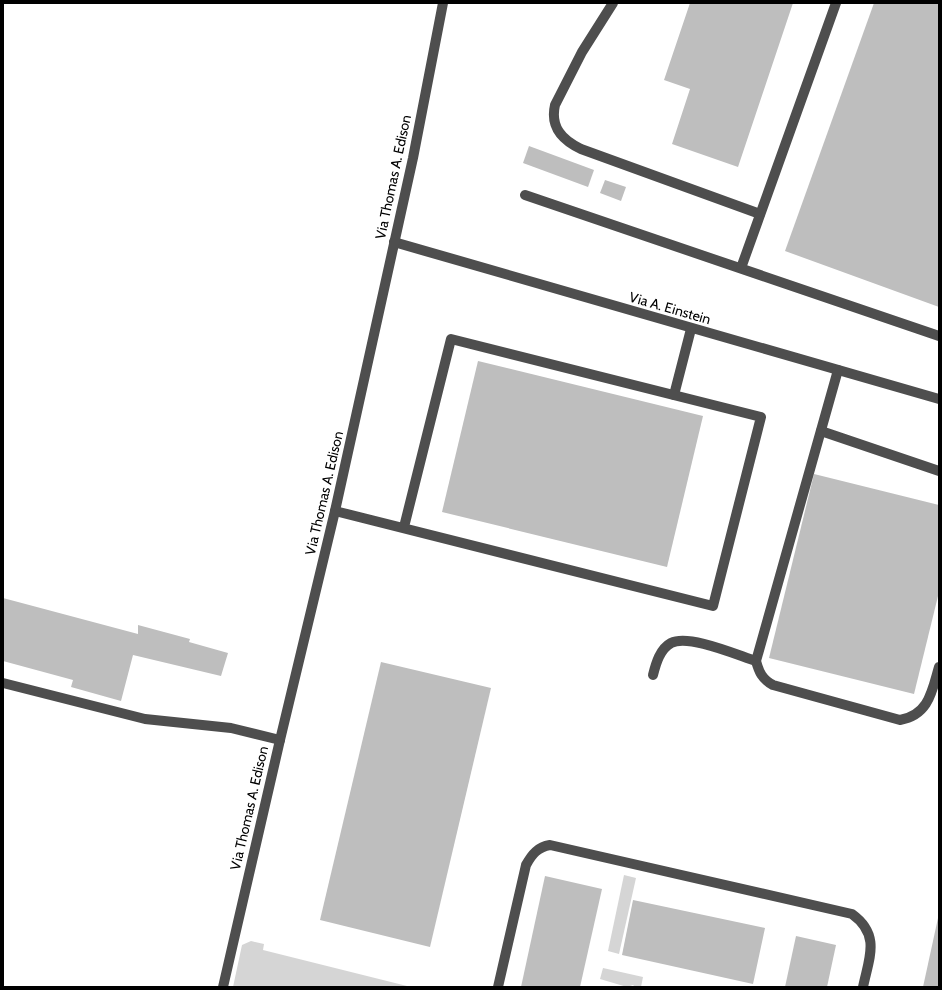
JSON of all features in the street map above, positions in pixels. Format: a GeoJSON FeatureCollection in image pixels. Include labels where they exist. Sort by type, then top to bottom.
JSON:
{"type":"FeatureCollection","features":[{"type":"Feature","properties":{"kind":"street","name":"Via Thomas A. Edison"},"geometry":{"type":"LineString","coordinates":[[222,987],[336,511],[413,158],[443,3]]}},
{"type":"Feature","properties":{"kind":"street"},"geometry":{"type":"LineString","coordinates":[[613,3],[582,52],[555,105],[554,118],[558,132],[564,139],[581,149],[760,214]]}},
{"type":"Feature","properties":{"kind":"street"},"geometry":{"type":"LineString","coordinates":[[741,268],[836,3]]}},
{"type":"Feature","properties":{"kind":"street"},"geometry":{"type":"LineString","coordinates":[[525,195],[939,336]]}},
{"type":"Feature","properties":{"kind":"street","name":"Via A. Einstein"},"geometry":{"type":"LineString","coordinates":[[394,242],[691,329],[939,399]]}},
{"type":"Feature","properties":{"kind":"street"},"geometry":{"type":"LineString","coordinates":[[674,395],[691,329]]}},
{"type":"Feature","properties":{"kind":"street"},"geometry":{"type":"LineString","coordinates":[[336,511],[713,606],[761,417],[451,339],[404,527]]}},
{"type":"Feature","properties":{"kind":"street"},"geometry":{"type":"LineString","coordinates":[[838,370],[756,661],[760,674],[773,685],[900,720],[916,715],[928,702],[939,667]]}},
{"type":"Feature","properties":{"kind":"street"},"geometry":{"type":"LineString","coordinates":[[821,431],[939,470]]}},
{"type":"Feature","properties":{"kind":"street"},"geometry":{"type":"LineString","coordinates":[[653,675],[659,656],[670,643],[678,641],[695,642],[756,661]]}},
{"type":"Feature","properties":{"kind":"street"},"geometry":{"type":"LineString","coordinates":[[3,683],[145,720],[230,728],[280,740]]}},
{"type":"Feature","properties":{"kind":"street"},"geometry":{"type":"LineString","coordinates":[[498,987],[526,865],[530,857],[538,850],[550,845],[852,914],[866,928],[872,943],[863,987]]}},
{"type":"Feature","properties":{"kind":"shaded area"},"geometry":{"type":"Polygon","coordinates":[[[624,875],[636,878],[619,954],[608,951],[624,875]]]}},
{"type":"Feature","properties":{"kind":"shaded area"},"geometry":{"type":"Polygon","coordinates":[[[251,941],[264,944],[263,950],[411,987],[233,987],[242,945],[251,941]]]}},
{"type":"Feature","properties":{"kind":"shaded area"},"geometry":{"type":"Polygon","coordinates":[[[603,968],[643,977],[641,987],[635,987],[633,985],[627,987],[600,979],[603,968]]]}},
{"type":"Feature","properties":{"kind":"building"},"geometry":{"type":"Polygon","coordinates":[[[690,3],[793,3],[738,167],[672,144],[690,89],[664,80],[690,3]]]}},
{"type":"Feature","properties":{"kind":"building"},"geometry":{"type":"Polygon","coordinates":[[[874,3],[939,3],[939,307],[785,251],[874,3]]]}},
{"type":"Feature","properties":{"kind":"building"},"geometry":{"type":"Polygon","coordinates":[[[529,146],[594,170],[588,187],[523,163],[529,146]]]}},
{"type":"Feature","properties":{"kind":"building"},"geometry":{"type":"Polygon","coordinates":[[[605,180],[626,187],[621,201],[600,193],[605,180]]]}},
{"type":"Feature","properties":{"kind":"building"},"geometry":{"type":"Polygon","coordinates":[[[478,361],[703,416],[667,567],[442,512],[478,361]]]}},
{"type":"Feature","properties":{"kind":"building"},"geometry":{"type":"Polygon","coordinates":[[[814,474],[939,505],[939,592],[914,694],[769,658],[814,474]]]}},
{"type":"Feature","properties":{"kind":"building"},"geometry":{"type":"Polygon","coordinates":[[[3,598],[138,634],[138,625],[190,639],[189,642],[228,653],[221,676],[133,655],[121,701],[71,687],[73,680],[3,661],[3,598]]]}},
{"type":"Feature","properties":{"kind":"building"},"geometry":{"type":"Polygon","coordinates":[[[381,662],[491,688],[430,947],[320,920],[381,662]]]}},
{"type":"Feature","properties":{"kind":"building"},"geometry":{"type":"Polygon","coordinates":[[[545,876],[602,889],[580,987],[521,987],[545,876]]]}},
{"type":"Feature","properties":{"kind":"building"},"geometry":{"type":"Polygon","coordinates":[[[633,900],[765,928],[753,984],[622,955],[633,900]]]}},
{"type":"Feature","properties":{"kind":"building"},"geometry":{"type":"Polygon","coordinates":[[[938,918],[939,987],[923,987],[938,918]]]}},
{"type":"Feature","properties":{"kind":"building"},"geometry":{"type":"Polygon","coordinates":[[[796,936],[836,945],[827,987],[785,987],[796,936]]]}}]}
